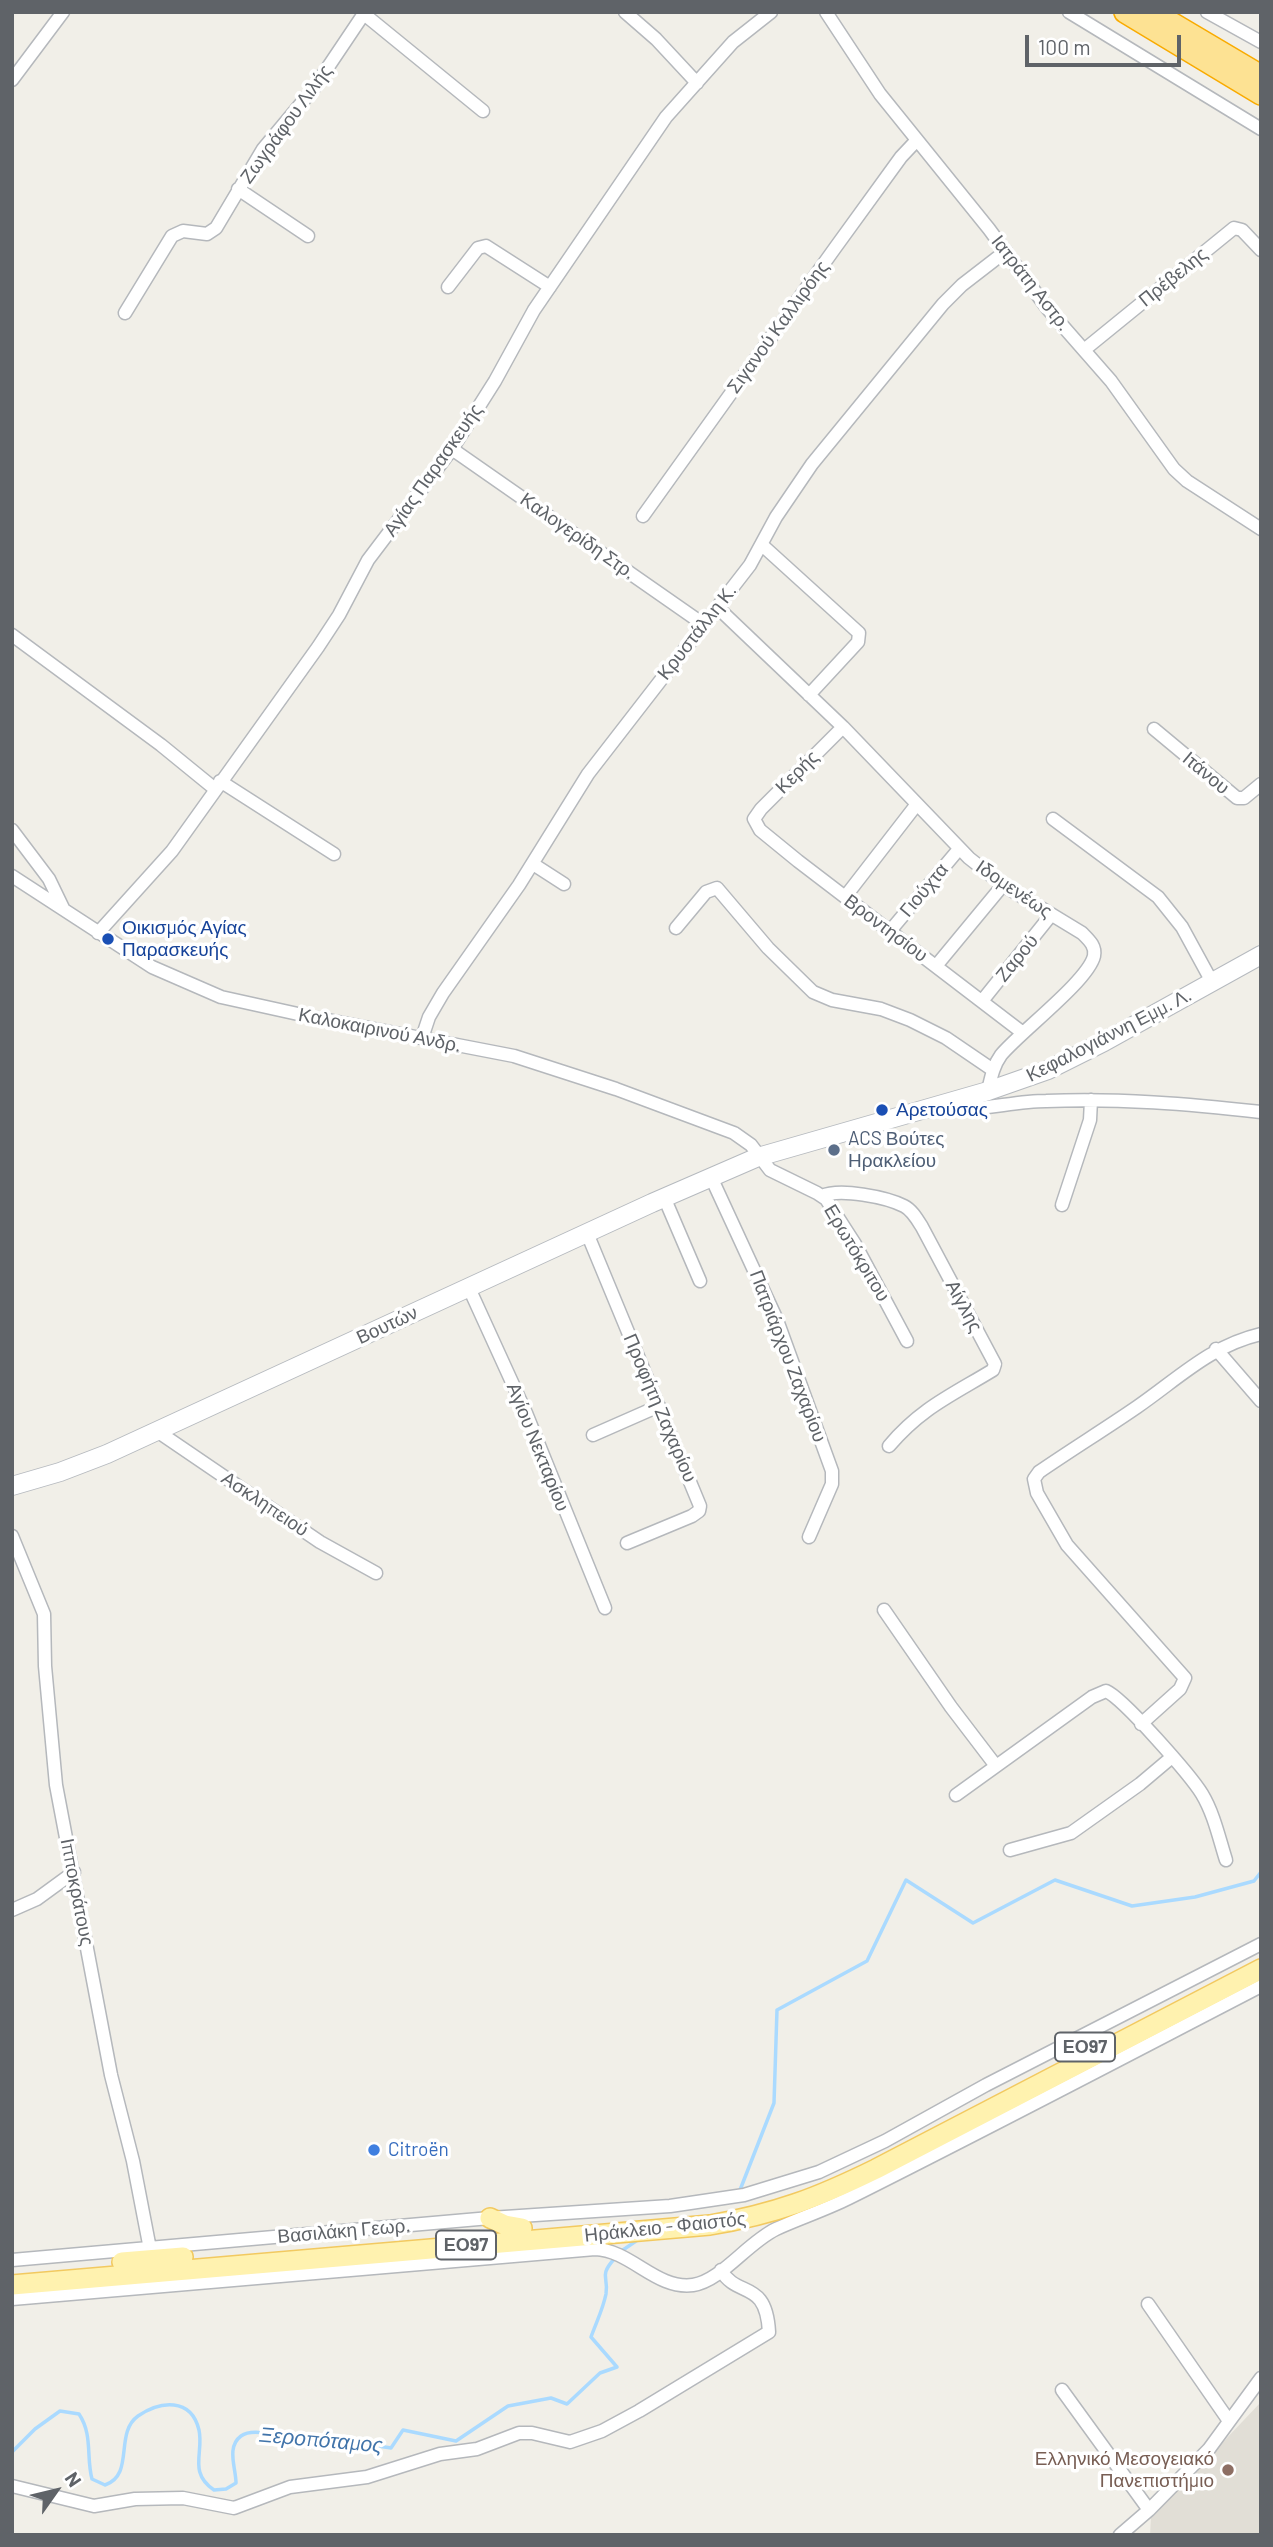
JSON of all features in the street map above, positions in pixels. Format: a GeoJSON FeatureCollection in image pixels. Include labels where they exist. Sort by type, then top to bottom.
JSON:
{"type":"FeatureCollection","features":[{"type":"Feature","properties":{"kind":"highway"},"geometry":{"type":"LineString","coordinates":[[1125,12],[1261,94]]}},
{"type":"Feature","properties":{"kind":"highway"},"geometry":{"type":"LineString","coordinates":[[1153,12],[1261,76]]}},
{"type":"Feature","properties":{"kind":"main road","name":"Κεφαλογιάννη Εμμ. Λ."},"geometry":{"type":"LineString","coordinates":[[758,1157],[1031,1077],[1067,1061],[1261,955]]}},
{"type":"Feature","properties":{"kind":"main road","name":"Βουτών"},"geometry":{"type":"LineString","coordinates":[[12,1486],[82,1464],[157,1431],[664,1197],[758,1157]]}},
{"type":"Feature","properties":{"kind":"main road","name":"Ηράκλειο - Φαιστός"},"geometry":{"type":"LineString","coordinates":[[12,2285],[710,2225],[787,2208],[826,2194],[1031,2074],[1261,1956]]}},
{"type":"Feature","properties":{"kind":"main road","name":"Ηράκλειο - Φαιστός"},"geometry":{"type":"LineString","coordinates":[[12,2272],[671,2216],[745,2207],[795,2191],[900,2149],[1261,1969]]}},
{"type":"Feature","properties":{"kind":"main road"},"geometry":{"type":"LineString","coordinates":[[490,2218],[505,2225],[522,2228]]}},
{"type":"Feature","properties":{"kind":"main road"},"geometry":{"type":"LineString","coordinates":[[710,2225],[802,2218]]}},
{"type":"Feature","properties":{"kind":"main road"},"geometry":{"type":"LineString","coordinates":[[86,2293],[116,2276]]}},
{"type":"Feature","properties":{"kind":"street"},"geometry":{"type":"LineString","coordinates":[[12,80],[63,12]]}},
{"type":"Feature","properties":{"kind":"street"},"geometry":{"type":"LineString","coordinates":[[625,12],[656,39],[697,83]]}},
{"type":"Feature","properties":{"kind":"street","name":"Αγίας Παρασκευής"},"geometry":{"type":"LineString","coordinates":[[98,933],[172,851],[339,615],[368,561],[452,449],[550,288],[666,117],[733,42],[771,12]]}},
{"type":"Feature","properties":{"kind":"street","name":"Ιατράτη Αστρ."},"geometry":{"type":"LineString","coordinates":[[826,12],[869,79],[1006,251],[1035,292],[1111,381],[1174,469],[1187,481],[1261,529]]}},
{"type":"Feature","properties":{"kind":"street"},"geometry":{"type":"LineString","coordinates":[[1069,12],[1261,129]]}},
{"type":"Feature","properties":{"kind":"street"},"geometry":{"type":"LineString","coordinates":[[1208,12],[1261,43]]}},
{"type":"Feature","properties":{"kind":"street"},"geometry":{"type":"LineString","coordinates":[[365,13],[483,111]]}},
{"type":"Feature","properties":{"kind":"street","name":"Ζωγράφου Λιλής"},"geometry":{"type":"LineString","coordinates":[[125,313],[172,236],[183,232],[203,234],[213,230],[263,149],[314,88],[365,13]]}},
{"type":"Feature","properties":{"kind":"street","name":"Σιγανού Καλλιρόης"},"geometry":{"type":"LineString","coordinates":[[643,516],[901,157],[917,140]]}},
{"type":"Feature","properties":{"kind":"street"},"geometry":{"type":"LineString","coordinates":[[238,189],[308,236]]}},
{"type":"Feature","properties":{"kind":"street","name":"Πρέβελης"},"geometry":{"type":"LineString","coordinates":[[1084,350],[1234,229],[1242,230],[1261,250]]}},
{"type":"Feature","properties":{"kind":"street"},"geometry":{"type":"LineString","coordinates":[[448,287],[478,248],[486,246],[550,288]]}},
{"type":"Feature","properties":{"kind":"street","name":"Κρυστάλλη Κ."},"geometry":{"type":"LineString","coordinates":[[422,1038],[429,1017],[443,993],[533,864],[582,783],[750,565],[776,517],[812,464],[920,331],[962,285],[1006,251]]}},
{"type":"Feature","properties":{"kind":"street","name":"Καλογερίδη Στρ."},"geometry":{"type":"LineString","coordinates":[[452,449],[703,624]]}},
{"type":"Feature","properties":{"kind":"street"},"geometry":{"type":"LineString","coordinates":[[762,545],[859,632],[858,642],[809,695]]}},
{"type":"Feature","properties":{"kind":"street","name":"Ιδομενέως"},"geometry":{"type":"LineString","coordinates":[[717,607],[843,727],[959,849],[1003,885],[1087,937],[1094,950],[1093,959],[1062,996],[1002,1054],[993,1070],[988,1091]]}},
{"type":"Feature","properties":{"kind":"street"},"geometry":{"type":"LineString","coordinates":[[12,635],[218,785],[334,854]]}},
{"type":"Feature","properties":{"kind":"street","name":"Κερής"},"geometry":{"type":"LineString","coordinates":[[754,819],[761,808],[843,727]]}},
{"type":"Feature","properties":{"kind":"street","name":"Ιτάνου"},"geometry":{"type":"LineString","coordinates":[[1154,729],[1237,798],[1244,798],[1261,784]]}},
{"type":"Feature","properties":{"kind":"street"},"geometry":{"type":"LineString","coordinates":[[845,897],[917,804]]}},
{"type":"Feature","properties":{"kind":"street","name":"Βροντησίου"},"geometry":{"type":"LineString","coordinates":[[754,819],[760,830],[1023,1033]]}},
{"type":"Feature","properties":{"kind":"street"},"geometry":{"type":"LineString","coordinates":[[1053,819],[1158,897],[1182,927],[1212,982]]}},
{"type":"Feature","properties":{"kind":"street"},"geometry":{"type":"LineString","coordinates":[[12,830],[49,879],[65,911]]}},
{"type":"Feature","properties":{"kind":"street","name":"Γιούχτα"},"geometry":{"type":"LineString","coordinates":[[890,931],[959,849]]}},
{"type":"Feature","properties":{"kind":"street"},"geometry":{"type":"LineString","coordinates":[[533,864],[564,884]]}},
{"type":"Feature","properties":{"kind":"street","name":"Καλοκαιρινού Ανδρ."},"geometry":{"type":"LineString","coordinates":[[12,876],[152,967],[221,997],[514,1056],[654,1102],[734,1133],[751,1145],[758,1157]]}},
{"type":"Feature","properties":{"kind":"street"},"geometry":{"type":"LineString","coordinates":[[936,967],[1003,885]]}},
{"type":"Feature","properties":{"kind":"street"},"geometry":{"type":"LineString","coordinates":[[676,928],[707,891],[717,888],[768,948],[813,992],[832,1000],[881,1010],[909,1020],[946,1038],[993,1070]]}},
{"type":"Feature","properties":{"kind":"street","name":"Ζαρού"},"geometry":{"type":"LineString","coordinates":[[982,1001],[1051,915]]}},
{"type":"Feature","properties":{"kind":"street"},"geometry":{"type":"LineString","coordinates":[[955,1100],[959,1107],[966,1109],[1044,1101],[1091,1100],[1156,1101],[1261,1112]]}},
{"type":"Feature","properties":{"kind":"street"},"geometry":{"type":"LineString","coordinates":[[1062,1205],[1090,1121],[1091,1100]]}},
{"type":"Feature","properties":{"kind":"street","name":"Ερωτόκριτου"},"geometry":{"type":"LineString","coordinates":[[758,1157],[770,1170],[822,1196],[850,1234],[907,1341]]}},
{"type":"Feature","properties":{"kind":"street","name":"Πατριάρχου Ζαχαρίου"},"geometry":{"type":"LineString","coordinates":[[711,1177],[777,1320],[832,1471],[832,1485],[809,1537]]}},
{"type":"Feature","properties":{"kind":"street","name":"Αίγλης"},"geometry":{"type":"LineString","coordinates":[[822,1196],[838,1193],[865,1196],[901,1205],[909,1210],[922,1227],[995,1364],[993,1370],[939,1401],[913,1420],[889,1446]]}},
{"type":"Feature","properties":{"kind":"street"},"geometry":{"type":"LineString","coordinates":[[664,1197],[700,1281]]}},
{"type":"Feature","properties":{"kind":"street","name":"Προφήτη Ζαχαρίου"},"geometry":{"type":"LineString","coordinates":[[587,1233],[700,1508],[687,1519],[627,1543]]}},
{"type":"Feature","properties":{"kind":"street","name":"Αγίου Νεκταρίου"},"geometry":{"type":"LineString","coordinates":[[469,1287],[526,1413],[605,1608]]}},
{"type":"Feature","properties":{"kind":"street"},"geometry":{"type":"LineString","coordinates":[[1141,1724],[1181,1689],[1185,1678],[1074,1554],[1037,1493],[1034,1479],[1039,1472],[1135,1408],[1216,1349],[1261,1334]]}},
{"type":"Feature","properties":{"kind":"street"},"geometry":{"type":"LineString","coordinates":[[1216,1349],[1261,1401]]}},
{"type":"Feature","properties":{"kind":"street"},"geometry":{"type":"LineString","coordinates":[[593,1435],[659,1406]]}},
{"type":"Feature","properties":{"kind":"street","name":"Ασκληπειού"},"geometry":{"type":"LineString","coordinates":[[157,1431],[320,1542],[376,1573]]}},
{"type":"Feature","properties":{"kind":"street","name":"Ιπποκράτους"},"geometry":{"type":"LineString","coordinates":[[12,1536],[44,1614],[45,1666],[56,1785],[111,2075],[133,2161],[150,2249]]}},
{"type":"Feature","properties":{"kind":"street"},"geometry":{"type":"LineString","coordinates":[[884,1610],[951,1707],[996,1766]]}},
{"type":"Feature","properties":{"kind":"street"},"geometry":{"type":"LineString","coordinates":[[956,1795],[1103,1691],[1114,1696],[1191,1778],[1205,1801],[1227,1860]]}},
{"type":"Feature","properties":{"kind":"street"},"geometry":{"type":"LineString","coordinates":[[1010,1850],[1071,1833],[1112,1805],[1172,1757]]}},
{"type":"Feature","properties":{"kind":"street"},"geometry":{"type":"LineString","coordinates":[[12,1910],[37,1899],[74,1872]]}},
{"type":"Feature","properties":{"kind":"street"},"geometry":{"type":"LineString","coordinates":[[900,2149],[923,2120],[1261,1944]]}},
{"type":"Feature","properties":{"kind":"street"},"geometry":{"type":"LineString","coordinates":[[900,2149],[936,2154],[1261,1986]]}},
{"type":"Feature","properties":{"kind":"street"},"geometry":{"type":"LineString","coordinates":[[12,2486],[94,2506],[135,2499],[183,2498],[234,2508],[290,2487],[367,2477],[440,2454],[477,2449],[519,2433],[532,2433],[570,2442],[586,2438],[639,2411],[769,2332],[766,2309],[757,2296],[726,2280],[721,2270],[757,2240],[850,2198],[900,2149],[923,2120]]}},
{"type":"Feature","properties":{"kind":"street"},"geometry":{"type":"LineString","coordinates":[[900,2149],[936,2154]]}},
{"type":"Feature","properties":{"kind":"street","name":"Βασιλάκη Γεωρ."},"geometry":{"type":"LineString","coordinates":[[12,2260],[490,2218],[670,2206],[744,2195],[900,2149]]}},
{"type":"Feature","properties":{"kind":"street","name":"Βασιλάκη Γεωρ."},"geometry":{"type":"LineString","coordinates":[[12,2299],[600,2249],[614,2252],[662,2279],[679,2285],[704,2282],[721,2270]]}},
{"type":"Feature","properties":{"kind":"street"},"geometry":{"type":"LineString","coordinates":[[1148,2304],[1229,2421]]}},
{"type":"Feature","properties":{"kind":"street"},"geometry":{"type":"LineString","coordinates":[[1120,2535],[1149,2510],[1209,2449],[1261,2378]]}},
{"type":"Feature","properties":{"kind":"street"},"geometry":{"type":"LineString","coordinates":[[1062,2390],[1149,2510]]}},
{"type":"Feature","properties":{"kind":"shaded area","name":"Ελληνικό Μεσογειακό Πανεπιστήμιο"},"geometry":{"type":"Polygon","coordinates":[[[1261,2402],[1261,2535],[1150,2535],[1151,2518],[1261,2402]]]}},
{"type":"Feature","properties":{"kind":"waterway","name":"Ξεροπόταμος"},"geometry":{"type":"LineString","coordinates":[[740,2190],[774,2103],[777,2010],[867,1961],[906,1880],[973,1923],[1055,1880],[1132,1906],[1195,1897],[1254,1881],[1261,1872]]}},
{"type":"Feature","properties":{"kind":"waterway","name":"Ξεροπόταμος"},"geometry":{"type":"LineString","coordinates":[[620,2252],[639,2239]]}},
{"type":"Feature","properties":{"kind":"waterway","name":"Ξεροπόταμος"},"geometry":{"type":"LineString","coordinates":[[12,2452],[35,2429],[60,2411],[79,2414],[88,2438],[92,2479],[105,2485],[114,2480],[119,2472],[131,2423],[147,2411],[165,2405],[182,2407],[195,2419],[200,2438],[199,2469],[201,2476],[214,2490],[226,2489],[236,2483],[234,2446],[236,2441],[247,2433],[391,2448],[403,2430],[456,2441],[508,2406],[551,2398],[567,2404],[600,2373],[617,2367],[591,2337],[606,2294],[605,2273],[615,2258]]}},
{"type":"Feature","properties":{"kind":"place","name":"Οικισμός Αγίας Παρασκευής"},"geometry":{"type":"Point","coordinates":[108,939]}},
{"type":"Feature","properties":{"kind":"place","name":"Αρετούσας"},"geometry":{"type":"Point","coordinates":[882,1110]}},
{"type":"Feature","properties":{"kind":"place","name":"ACS Βούτες Ηρακλείου"},"geometry":{"type":"Point","coordinates":[834,1150]}},
{"type":"Feature","properties":{"kind":"place","name":"Citroën"},"geometry":{"type":"Point","coordinates":[374,2150]}},
{"type":"Feature","properties":{"kind":"place","name":"Ελληνικό Μεσογειακό Πανεπιστήμιο"},"geometry":{"type":"Point","coordinates":[1228,2470]}}]}
